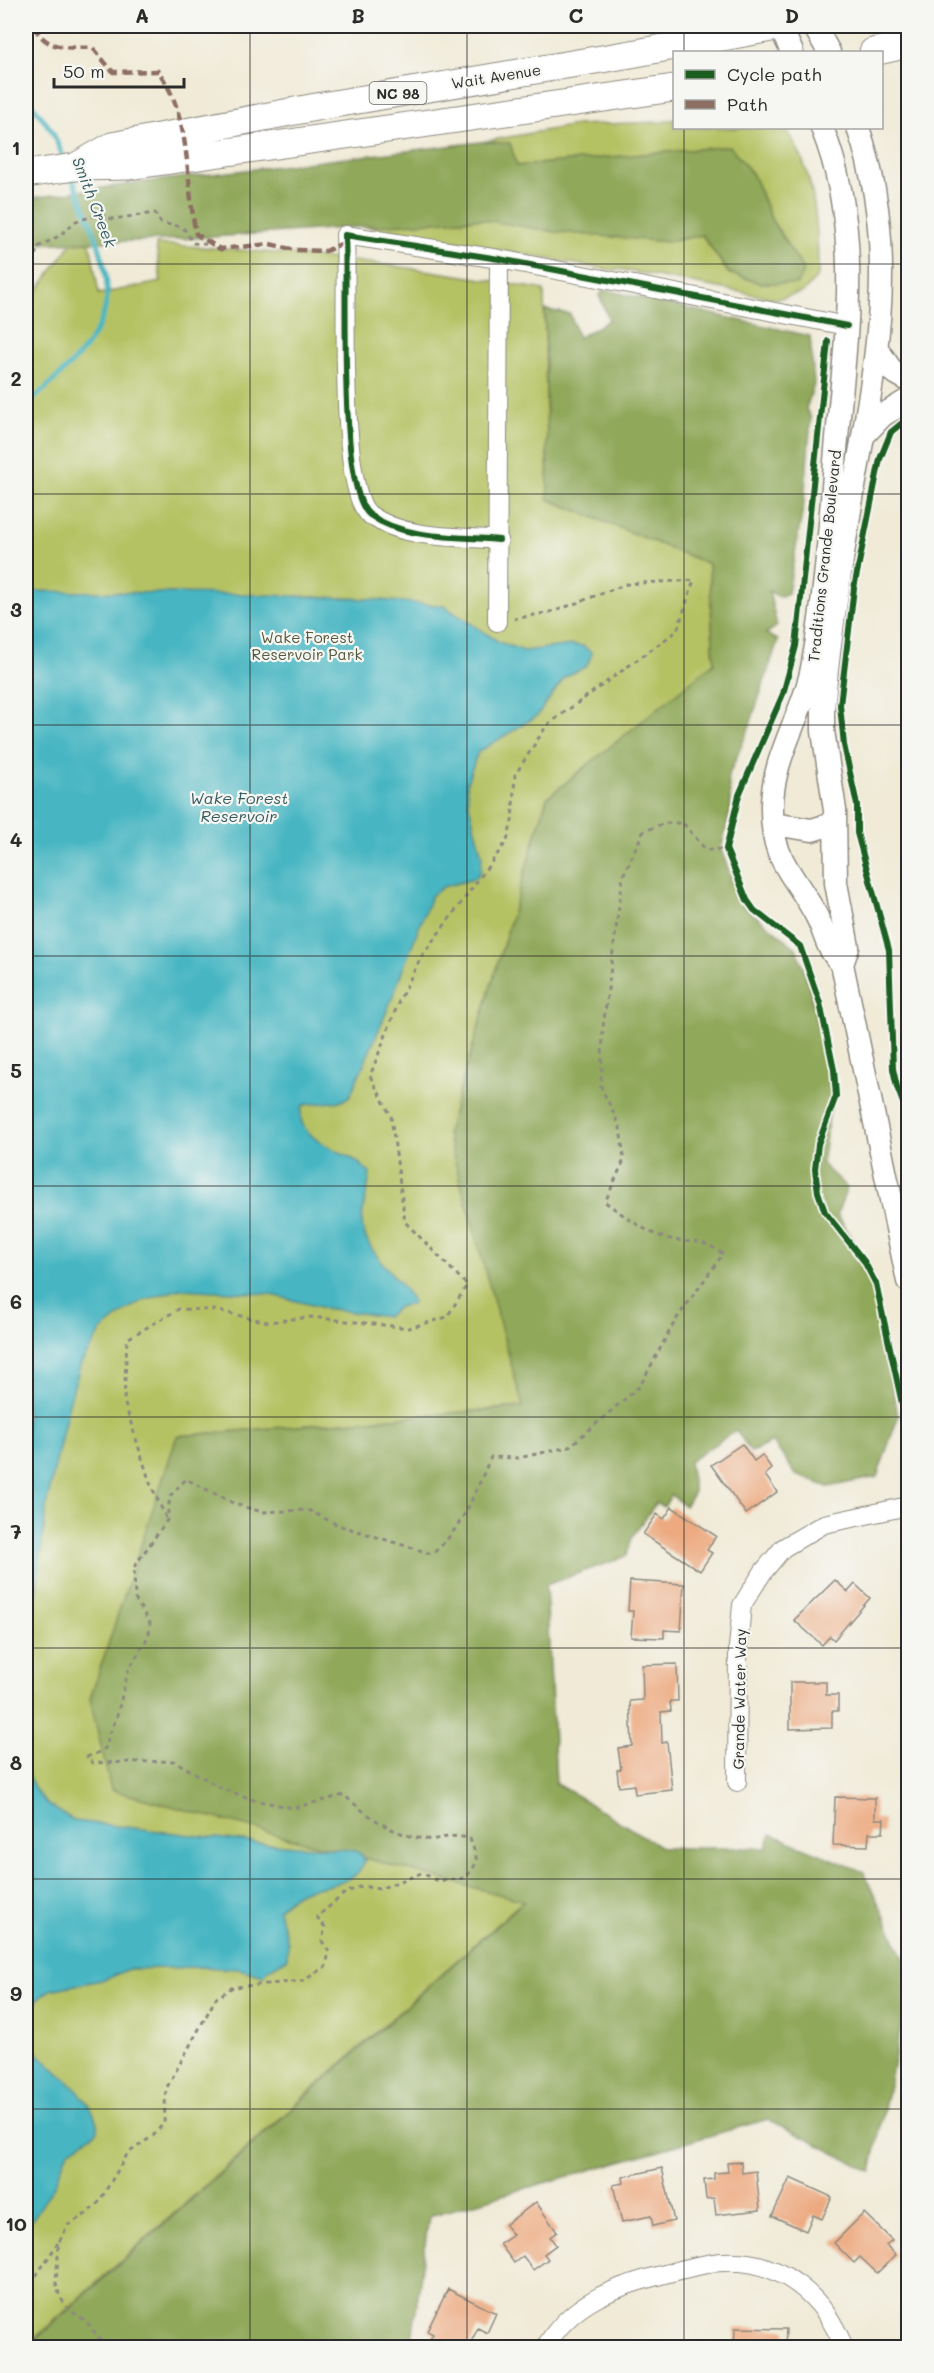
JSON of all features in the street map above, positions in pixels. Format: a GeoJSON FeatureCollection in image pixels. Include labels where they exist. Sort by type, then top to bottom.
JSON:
{"type":"FeatureCollection","features":[{"type":"Feature","properties":{"kind":"highway","name":"Wait Avenue"},"geometry":{"type":"LineString","coordinates":[[75,167],[112,146],[327,105],[631,54],[729,30],[781,26]]}},
{"type":"Feature","properties":{"kind":"highway"},"geometry":{"type":"LineString","coordinates":[[878,51],[909,44]]}},
{"type":"Feature","properties":{"kind":"highway","name":"Wait Avenue"},"geometry":{"type":"LineString","coordinates":[[26,174],[75,167],[129,166],[673,88]]}},
{"type":"Feature","properties":{"kind":"main road"},"geometry":{"type":"LineString","coordinates":[[781,26],[792,51]]}},
{"type":"Feature","properties":{"kind":"main road"},"geometry":{"type":"LineString","coordinates":[[814,26],[829,51]]}},
{"type":"Feature","properties":{"kind":"main road","name":"Traditions Grande Boulevard"},"geometry":{"type":"LineString","coordinates":[[822,129],[838,171],[845,208],[850,285],[830,525],[813,663],[777,772],[772,798],[772,824],[780,860],[816,917],[829,951],[842,964],[909,1281]]}},
{"type":"Feature","properties":{"kind":"main road","name":"Traditions Grande Boulevard"},"geometry":{"type":"LineString","coordinates":[[842,964],[849,947],[836,883],[834,787],[823,731],[823,709],[842,558],[878,350],[882,312],[882,257],[871,172],[858,129]]}},
{"type":"Feature","properties":{"kind":"main road"},"geometry":{"type":"LineString","coordinates":[[878,350],[892,370],[909,380]]}},
{"type":"Feature","properties":{"kind":"main road"},"geometry":{"type":"LineString","coordinates":[[863,436],[883,415],[909,400]]}},
{"type":"Feature","properties":{"kind":"main road"},"geometry":{"type":"LineString","coordinates":[[772,824],[812,830],[835,823]]}},
{"type":"Feature","properties":{"kind":"street"},"geometry":{"type":"LineString","coordinates":[[499,540],[406,532],[369,514],[357,494],[353,474],[345,355],[345,235],[499,260],[847,326]]}},
{"type":"Feature","properties":{"kind":"street"},"geometry":{"type":"LineString","coordinates":[[497,622],[499,260]]}},
{"type":"Feature","properties":{"kind":"street","name":"Grande Water Way"},"geometry":{"type":"LineString","coordinates":[[737,1782],[738,1647],[742,1605],[763,1572],[783,1548],[824,1524],[909,1506]]}},
{"type":"Feature","properties":{"kind":"street"},"geometry":{"type":"LineString","coordinates":[[545,2348],[568,2317],[601,2294],[647,2279],[723,2262],[764,2266],[800,2285],[829,2314],[844,2348]]}},
{"type":"Feature","properties":{"kind":"path"},"geometry":{"type":"LineString","coordinates":[[26,281],[38,247],[59,236],[76,221],[98,215],[113,219],[155,213],[161,223],[183,227],[193,243],[213,245]]}},
{"type":"Feature","properties":{"kind":"path"},"geometry":{"type":"LineString","coordinates":[[167,1520],[150,1483],[124,1401],[127,1339],[179,1309],[214,1310],[268,1322],[310,1317],[409,1328],[447,1317],[467,1285],[405,1222],[391,1116],[370,1077],[399,1001],[421,957],[507,842],[512,821],[515,775],[547,725],[678,631],[694,580],[627,584],[555,611],[497,622]]}},
{"type":"Feature","properties":{"kind":"path"},"geometry":{"type":"LineString","coordinates":[[26,2291],[68,2225],[86,2214],[99,2202],[128,2153],[153,2136],[164,2123],[166,2089],[216,1998],[233,1987],[303,1981],[326,1966],[329,1952],[322,1941],[325,1927],[317,1917],[345,1893],[362,1886],[379,1889],[422,1873],[438,1881],[465,1878],[476,1866],[478,1857],[470,1839],[457,1834],[427,1839],[398,1833],[369,1817],[344,1795],[293,1808],[254,1800],[223,1788],[174,1761],[93,1763],[87,1757],[102,1751],[107,1746],[128,1671],[150,1635],[150,1623],[135,1599],[134,1567],[167,1520],[170,1496],[186,1479],[235,1504],[262,1512],[308,1510],[338,1525],[432,1554],[447,1542],[464,1516],[491,1457],[518,1458],[569,1447],[639,1386],[675,1321],[723,1254],[706,1242],[666,1238],[635,1223],[606,1202],[624,1160],[620,1127],[601,1087],[603,1027],[623,876],[643,832],[664,823],[683,823],[706,850],[726,849]]}},
{"type":"Feature","properties":{"kind":"path"},"geometry":{"type":"LineString","coordinates":[[729,839],[726,849],[730,858]]}},
{"type":"Feature","properties":{"kind":"path"},"geometry":{"type":"LineString","coordinates":[[59,2242],[56,2283],[60,2296],[68,2308],[87,2322],[106,2348]]}},
{"type":"Feature","properties":{"kind":"green space"},"geometry":{"type":"Polygon","coordinates":[[[673,119],[673,129],[786,129],[803,162],[816,218],[818,276],[803,292],[777,299],[619,269],[610,270],[363,226],[477,219],[668,242],[702,235],[729,274],[797,284],[785,239],[772,221],[753,175],[730,146],[516,166],[510,143],[481,142],[576,125],[663,122],[673,119]]]}},
{"type":"Feature","properties":{"kind":"green space"},"geometry":{"type":"Polygon","coordinates":[[[481,142],[510,143],[517,166],[730,146],[753,175],[772,221],[804,270],[797,284],[760,283],[729,273],[702,235],[668,242],[556,232],[477,219],[166,240],[26,244],[26,199],[137,183],[481,142]]]}},
{"type":"Feature","properties":{"kind":"green space","name":"Wake Forest Reservoir Park"},"geometry":{"type":"Polygon","coordinates":[[[72,243],[90,243],[99,294],[161,282],[156,244],[350,261],[447,273],[544,290],[548,499],[709,564],[714,663],[547,798],[447,1133],[524,1407],[177,1436],[187,1809],[524,1900],[26,2346],[26,306],[72,243]]]}},
{"type":"Feature","properties":{"kind":"green space"},"geometry":{"type":"Polygon","coordinates":[[[605,290],[810,336],[814,384],[806,409],[811,418],[804,502],[788,593],[779,597],[769,591],[777,626],[766,634],[778,640],[749,728],[728,777],[731,808],[721,849],[741,904],[796,948],[808,981],[832,1095],[822,1164],[847,1188],[837,1214],[849,1233],[874,1289],[898,1417],[877,1477],[828,1487],[796,1475],[773,1442],[751,1452],[736,1430],[689,1462],[694,1492],[685,1506],[671,1495],[664,1507],[656,1503],[631,1539],[627,1556],[546,1585],[556,1783],[662,1848],[766,1848],[771,1834],[864,1872],[908,1967],[908,1993],[871,2172],[768,2119],[429,2216],[411,2347],[26,2348],[524,1901],[111,1790],[90,1699],[177,1436],[523,1407],[447,1133],[547,798],[714,663],[709,564],[548,499],[545,310],[570,314],[578,338],[609,320],[599,295],[605,290]]]}},
{"type":"Feature","properties":{"kind":"water","name":"Wake Forest Reservoir"},"geometry":{"type":"Polygon","coordinates":[[[26,591],[240,594],[370,599],[444,606],[499,642],[524,651],[571,645],[583,646],[592,653],[587,666],[565,677],[537,716],[478,752],[467,782],[468,801],[482,857],[480,873],[474,879],[443,887],[431,896],[387,1011],[350,1096],[342,1101],[303,1105],[301,1116],[303,1125],[309,1133],[327,1146],[356,1161],[370,1173],[362,1217],[363,1229],[372,1249],[413,1303],[399,1307],[386,1317],[324,1308],[268,1294],[180,1289],[144,1300],[128,1309],[102,1330],[81,1363],[69,1403],[47,1502],[28,1660],[26,1718],[26,591]]]}},
{"type":"Feature","properties":{"kind":"water"},"geometry":{"type":"Polygon","coordinates":[[[26,1771],[36,1791],[48,1805],[75,1821],[258,1843],[351,1850],[360,1853],[365,1860],[361,1869],[347,1880],[301,1892],[278,1909],[288,1943],[287,1959],[267,1970],[264,1976],[239,1969],[203,1967],[129,1969],[107,1979],[50,1990],[38,1999],[27,2019],[26,2029],[26,1771]]]}},
{"type":"Feature","properties":{"kind":"water"},"geometry":{"type":"Polygon","coordinates":[[[26,2037],[34,2049],[79,2092],[95,2117],[98,2131],[68,2151],[54,2186],[26,2230],[26,2037]]]}},
{"type":"Feature","properties":{"kind":"building"},"geometry":{"type":"Polygon","coordinates":[[[742,1444],[754,1461],[762,1455],[772,1469],[765,1475],[777,1492],[746,1514],[711,1465],[742,1444]]]}},
{"type":"Feature","properties":{"kind":"building"},"geometry":{"type":"Polygon","coordinates":[[[672,1507],[716,1536],[707,1550],[712,1553],[700,1571],[643,1534],[657,1514],[664,1519],[672,1507]]]}},
{"type":"Feature","properties":{"kind":"building"},"geometry":{"type":"Polygon","coordinates":[[[835,1580],[848,1592],[855,1584],[870,1598],[834,1640],[830,1636],[822,1645],[794,1620],[835,1580]]]}},
{"type":"Feature","properties":{"kind":"building"},"geometry":{"type":"Polygon","coordinates":[[[630,1581],[684,1584],[681,1631],[664,1630],[664,1638],[631,1637],[633,1611],[628,1611],[630,1581]]]}},
{"type":"Feature","properties":{"kind":"building"},"geometry":{"type":"Polygon","coordinates":[[[677,1664],[678,1701],[670,1701],[671,1711],[661,1712],[662,1743],[667,1742],[672,1790],[635,1794],[634,1785],[619,1787],[617,1770],[621,1769],[618,1748],[632,1746],[630,1701],[643,1700],[642,1665],[677,1664]]]}},
{"type":"Feature","properties":{"kind":"building"},"geometry":{"type":"Polygon","coordinates":[[[790,1682],[826,1682],[826,1695],[838,1695],[838,1711],[832,1711],[832,1728],[790,1729],[790,1682]]]}},
{"type":"Feature","properties":{"kind":"building"},"geometry":{"type":"Polygon","coordinates":[[[835,1797],[875,1798],[875,1819],[884,1819],[883,1833],[869,1833],[868,1846],[833,1845],[835,1797]]]}},
{"type":"Feature","properties":{"kind":"building"},"geometry":{"type":"Polygon","coordinates":[[[741,2162],[742,2173],[756,2171],[760,2210],[716,2215],[714,2198],[706,2199],[704,2180],[714,2179],[714,2173],[728,2172],[727,2163],[741,2162]]]}},
{"type":"Feature","properties":{"kind":"building"},"geometry":{"type":"Polygon","coordinates":[[[662,2168],[674,2221],[653,2226],[651,2216],[622,2222],[613,2185],[624,2183],[623,2177],[662,2168]]]}},
{"type":"Feature","properties":{"kind":"building"},"geometry":{"type":"Polygon","coordinates":[[[790,2178],[832,2197],[822,2219],[813,2215],[806,2231],[772,2216],[790,2178]]]}},
{"type":"Feature","properties":{"kind":"building"},"geometry":{"type":"Polygon","coordinates":[[[536,2202],[557,2232],[550,2237],[556,2245],[544,2254],[548,2259],[533,2270],[523,2256],[514,2263],[500,2244],[513,2235],[505,2225],[536,2202]]]}},
{"type":"Feature","properties":{"kind":"building"},"geometry":{"type":"Polygon","coordinates":[[[864,2213],[892,2240],[886,2245],[896,2255],[877,2273],[860,2257],[854,2263],[834,2243],[864,2213]]]}},
{"type":"Feature","properties":{"kind":"building"},"geometry":{"type":"Polygon","coordinates":[[[448,2289],[496,2313],[487,2333],[478,2328],[468,2348],[436,2348],[428,2343],[433,2334],[427,2331],[448,2289]]]}},
{"type":"Feature","properties":{"kind":"building"},"geometry":{"type":"Polygon","coordinates":[[[735,2328],[786,2329],[785,2348],[734,2348],[735,2328]]]}},
{"type":"Feature","properties":{"kind":"waterway","name":"Smith Creek"},"geometry":{"type":"LineString","coordinates":[[26,96],[52,131],[65,161]]}},
{"type":"Feature","properties":{"kind":"waterway","name":"Smith Creek"},"geometry":{"type":"LineString","coordinates":[[26,405],[60,375],[84,349],[99,325],[106,302],[106,277],[100,248],[71,175]]}},
{"type":"Feature","properties":{"kind":"marked path"},"geometry":{"type":"LineString","coordinates":[[34,26],[39,34],[51,44],[93,48],[113,72],[158,71],[177,108],[182,129],[196,234],[220,249],[270,244],[295,250],[326,251],[345,242]]}},
{"type":"Feature","properties":{"kind":"cycle path"},"geometry":{"type":"LineString","coordinates":[[499,540],[432,535],[399,529],[370,515],[360,498],[353,468],[348,428],[345,235],[499,259],[847,326]]}},
{"type":"Feature","properties":{"kind":"cycle path"},"geometry":{"type":"LineString","coordinates":[[828,341],[796,646],[783,694],[739,795],[726,849],[747,900],[754,910],[800,946],[820,1003],[834,1070],[836,1096],[818,1144],[815,1169],[818,1192],[825,1212],[864,1261],[876,1284],[908,1431]]}},
{"type":"Feature","properties":{"kind":"cycle path"},"geometry":{"type":"LineString","coordinates":[[908,418],[891,432],[880,459],[854,588],[840,705],[844,745],[857,805],[857,833],[889,950],[893,1069],[908,1116]]}}]}
